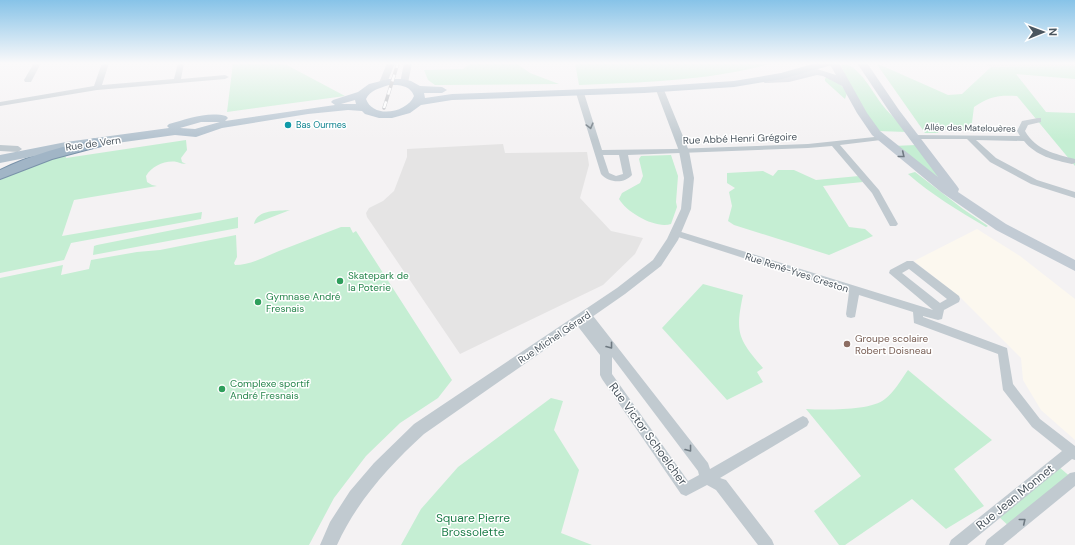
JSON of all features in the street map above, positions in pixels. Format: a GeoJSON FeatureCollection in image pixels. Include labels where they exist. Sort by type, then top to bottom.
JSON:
{"type":"FeatureCollection","features":[{"type":"Feature","properties":{"kind":"highway"},"geometry":{"type":"LineString","coordinates":[[0,175],[52,153],[96,143]]}},
{"type":"Feature","properties":{"kind":"main road","name":"Rue de Vern"},"geometry":{"type":"LineString","coordinates":[[190,126],[196,133],[208,123],[338,102],[361,96],[370,88]]}},
{"type":"Feature","properties":{"kind":"main road"},"geometry":{"type":"LineString","coordinates":[[417,102],[420,96],[417,89],[507,88]]}},
{"type":"Feature","properties":{"kind":"main road"},"geometry":{"type":"LineString","coordinates":[[417,102],[452,97],[580,93],[652,88]]}},
{"type":"Feature","properties":{"kind":"main road"},"geometry":{"type":"LineString","coordinates":[[848,88],[862,112],[881,138],[945,189],[1017,236],[1075,266]]}},
{"type":"Feature","properties":{"kind":"main road"},"geometry":{"type":"LineString","coordinates":[[878,88],[952,189],[970,205]]}},
{"type":"Feature","properties":{"kind":"main road"},"geometry":{"type":"LineString","coordinates":[[361,96],[360,102],[363,108]]}},
{"type":"Feature","properties":{"kind":"main road","name":"Rue de Vern"},"geometry":{"type":"LineString","coordinates":[[208,123],[308,111],[348,108],[363,108],[374,114],[394,114],[411,108],[417,102]]}},
{"type":"Feature","properties":{"kind":"main road","name":"Rue de Vern"},"geometry":{"type":"LineString","coordinates":[[0,159],[53,148],[175,131],[190,126]]}},
{"type":"Feature","properties":{"kind":"main road","name":"Rue de Vern"},"geometry":{"type":"LineString","coordinates":[[0,152],[18,148],[190,126]]}},
{"type":"Feature","properties":{"kind":"street"},"geometry":{"type":"LineString","coordinates":[[0,104],[94,88]]}},
{"type":"Feature","properties":{"kind":"street","name":"Rue Michel Gérard"},"geometry":{"type":"LineString","coordinates":[[328,545],[350,504],[372,475],[419,429],[582,318],[640,277],[657,263],[675,233],[686,209],[689,178],[684,151],[659,88]]}},
{"type":"Feature","properties":{"kind":"street"},"geometry":{"type":"LineString","coordinates":[[580,93],[605,174],[611,179],[622,179],[628,175],[623,153]]}},
{"type":"Feature","properties":{"kind":"street","name":"Allée des Matelouères"},"geometry":{"type":"LineString","coordinates":[[1038,120],[1025,123],[1021,132],[1025,140],[1036,149],[1051,156],[1072,161]]}},
{"type":"Feature","properties":{"kind":"street","name":"Allée des Matelouères"},"geometry":{"type":"LineString","coordinates":[[914,137],[969,137],[1025,140]]}},
{"type":"Feature","properties":{"kind":"street"},"geometry":{"type":"LineString","coordinates":[[969,137],[993,160],[1034,182],[1075,194]]}},
{"type":"Feature","properties":{"kind":"street","name":"Rue Abbé Henri Grégoire"},"geometry":{"type":"LineString","coordinates":[[598,153],[684,151],[835,144],[881,138]]}},
{"type":"Feature","properties":{"kind":"street"},"geometry":{"type":"LineString","coordinates":[[835,144],[876,192],[893,224]]}},
{"type":"Feature","properties":{"kind":"street","name":"Rue de Vern"},"geometry":{"type":"LineString","coordinates":[[0,148],[18,148]]}},
{"type":"Feature","properties":{"kind":"street","name":"Rue René-Yves Creston"},"geometry":{"type":"LineString","coordinates":[[675,233],[938,316],[938,308]]}},
{"type":"Feature","properties":{"kind":"street","name":"Rue René-Yves Creston"},"geometry":{"type":"LineString","coordinates":[[910,264],[955,299],[938,308],[900,278],[894,273],[910,264]]}},
{"type":"Feature","properties":{"kind":"street"},"geometry":{"type":"LineString","coordinates":[[851,314],[854,290]]}},
{"type":"Feature","properties":{"kind":"street"},"geometry":{"type":"LineString","coordinates":[[918,310],[918,320],[1003,351],[1007,386],[1036,423],[1073,453]]}},
{"type":"Feature","properties":{"kind":"street","name":"Rue Victor Schoelcher"},"geometry":{"type":"LineString","coordinates":[[582,318],[703,467],[707,478],[686,489],[606,375],[606,354],[582,318]]}},
{"type":"Feature","properties":{"kind":"street"},"geometry":{"type":"LineString","coordinates":[[707,478],[803,422]]}},
{"type":"Feature","properties":{"kind":"street","name":"Rue Jean Monnet"},"geometry":{"type":"LineString","coordinates":[[956,545],[1073,453]]}},
{"type":"Feature","properties":{"kind":"street"},"geometry":{"type":"LineString","coordinates":[[707,478],[721,485],[767,545]]}},
{"type":"Feature","properties":{"kind":"street"},"geometry":{"type":"LineString","coordinates":[[992,545],[1075,478]]}},
{"type":"Feature","properties":{"kind":"shaded area"},"geometry":{"type":"Polygon","coordinates":[[[503,144],[505,153],[587,152],[589,165],[580,198],[611,231],[643,238],[635,254],[603,285],[460,354],[367,217],[366,213],[369,208],[383,201],[394,191],[407,157],[407,149],[503,144]]]}},
{"type":"Feature","properties":{"kind":"shaded area"},"geometry":{"type":"Polygon","coordinates":[[[977,229],[1020,256],[1075,299],[1075,440],[1041,410],[1023,380],[1021,358],[961,298],[914,261],[977,229]]]}},
{"type":"Feature","properties":{"kind":"green space"},"geometry":{"type":"Polygon","coordinates":[[[230,88],[331,88],[345,96],[227,112],[230,88]]]}},
{"type":"Feature","properties":{"kind":"green space"},"geometry":{"type":"Polygon","coordinates":[[[833,88],[843,88],[847,93],[845,99],[833,88]]]}},
{"type":"Feature","properties":{"kind":"green space"},"geometry":{"type":"Polygon","coordinates":[[[852,88],[871,88],[884,107],[908,132],[877,131],[852,88]]]}},
{"type":"Feature","properties":{"kind":"green space"},"geometry":{"type":"Polygon","coordinates":[[[894,88],[933,88],[948,95],[962,94],[968,88],[1027,88],[1046,112],[1075,113],[1075,166],[1017,96],[995,97],[985,100],[974,107],[971,130],[939,130],[938,133],[925,133],[894,88]]]}},
{"type":"Feature","properties":{"kind":"green space"},"geometry":{"type":"Polygon","coordinates":[[[186,140],[187,150],[181,158],[182,162],[186,164],[168,162],[159,164],[146,176],[147,182],[157,186],[74,200],[62,236],[202,212],[201,219],[71,243],[64,260],[0,273],[0,180],[14,173],[65,154],[66,158],[186,140]]]}},
{"type":"Feature","properties":{"kind":"green space"},"geometry":{"type":"Polygon","coordinates":[[[916,145],[942,180],[893,146],[916,145]]]}},
{"type":"Feature","properties":{"kind":"green space"},"geometry":{"type":"Polygon","coordinates":[[[671,155],[678,176],[677,207],[671,224],[658,224],[642,219],[628,210],[619,199],[622,193],[640,183],[643,176],[639,159],[641,156],[671,155]]]}},
{"type":"Feature","properties":{"kind":"green space"},"geometry":{"type":"Polygon","coordinates":[[[778,170],[794,170],[816,180],[859,176],[863,182],[823,186],[849,227],[865,229],[873,236],[829,255],[734,225],[728,221],[732,206],[729,192],[735,188],[727,183],[727,173],[763,171],[773,176],[778,170]]]}},
{"type":"Feature","properties":{"kind":"green space"},"geometry":{"type":"Polygon","coordinates":[[[915,172],[963,209],[988,226],[986,227],[946,202],[908,174],[915,172]]]}},
{"type":"Feature","properties":{"kind":"green space"},"geometry":{"type":"Polygon","coordinates":[[[290,210],[254,224],[256,219],[264,213],[290,210]]]}},
{"type":"Feature","properties":{"kind":"green space"},"geometry":{"type":"Polygon","coordinates":[[[238,217],[238,228],[93,255],[94,246],[97,245],[238,217]]]}},
{"type":"Feature","properties":{"kind":"green space","name":"Complexe sportif André Fresnais"},"geometry":{"type":"Polygon","coordinates":[[[341,227],[350,227],[353,233],[356,231],[452,380],[438,398],[400,423],[366,456],[334,498],[309,545],[0,545],[0,278],[63,265],[61,275],[89,269],[91,260],[137,252],[160,250],[236,235],[237,257],[234,263],[235,265],[241,265],[341,227]]]}},
{"type":"Feature","properties":{"kind":"green space"},"geometry":{"type":"Polygon","coordinates":[[[703,284],[743,295],[739,318],[741,335],[748,350],[763,368],[757,372],[763,382],[727,400],[662,328],[703,284]]]}},
{"type":"Feature","properties":{"kind":"green space"},"geometry":{"type":"Polygon","coordinates":[[[908,370],[992,440],[954,469],[984,506],[946,529],[912,499],[845,545],[839,545],[814,511],[861,476],[806,409],[824,410],[859,408],[878,403],[891,393],[908,370]]]}},
{"type":"Feature","properties":{"kind":"green space","name":"Square Pierre Brossolette"},"geometry":{"type":"Polygon","coordinates":[[[551,398],[563,401],[554,430],[579,470],[561,533],[592,545],[401,545],[421,509],[458,467],[551,398]]]}},
{"type":"Feature","properties":{"kind":"green space"},"geometry":{"type":"Polygon","coordinates":[[[1059,467],[1073,479],[1012,529],[997,515],[1059,467]]]}},
{"type":"Feature","properties":{"kind":"railway"},"geometry":{"type":"LineString","coordinates":[[384,108],[390,88]]}},
{"type":"Feature","properties":{"kind":"place","name":"Bas Ourmes"},"geometry":{"type":"Point","coordinates":[288,125]}},
{"type":"Feature","properties":{"kind":"place","name":"Skatepark de la Poterie"},"geometry":{"type":"Point","coordinates":[340,281]}},
{"type":"Feature","properties":{"kind":"place","name":"Gymnase André Fresnais"},"geometry":{"type":"Point","coordinates":[258,302]}},
{"type":"Feature","properties":{"kind":"place","name":"Groupe scolaire Robert Doisneau"},"geometry":{"type":"Point","coordinates":[847,344]}},
{"type":"Feature","properties":{"kind":"place","name":"Complexe sportif André Fresnais"},"geometry":{"type":"Point","coordinates":[222,389]}}]}
